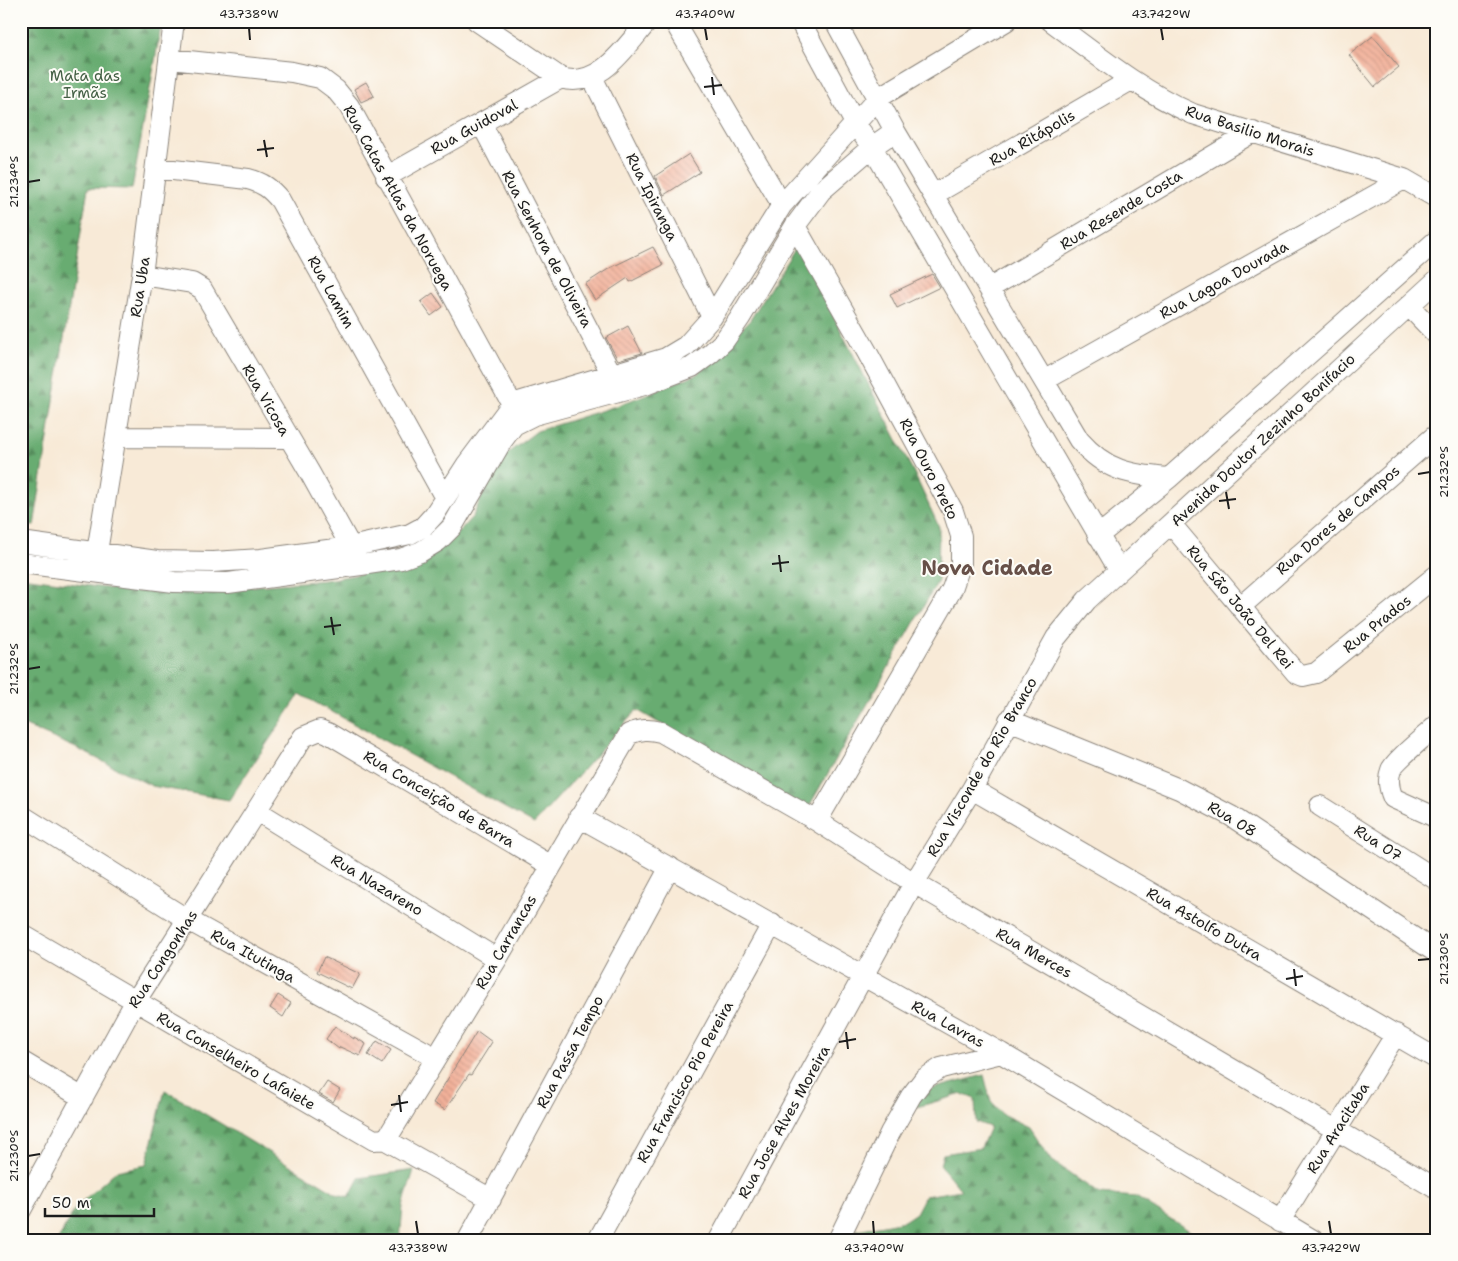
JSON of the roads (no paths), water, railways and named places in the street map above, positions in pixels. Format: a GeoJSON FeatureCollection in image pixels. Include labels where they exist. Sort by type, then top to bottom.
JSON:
{"type":"FeatureCollection","features":[{"type":"Feature","properties":{"kind":"street","name":"Rua Uba"},"geometry":{"type":"LineString","coordinates":[[97,552],[142,275],[157,168],[174,21]]}},
{"type":"Feature","properties":{"kind":"street"},"geometry":{"type":"LineString","coordinates":[[477,21],[561,78],[572,82],[592,77],[605,68],[648,21]]}},
{"type":"Feature","properties":{"kind":"street"},"geometry":{"type":"LineString","coordinates":[[674,21],[782,205]]}},
{"type":"Feature","properties":{"kind":"street"},"geometry":{"type":"LineString","coordinates":[[800,21],[856,125],[872,147],[1119,570]]}},
{"type":"Feature","properties":{"kind":"street"},"geometry":{"type":"LineString","coordinates":[[835,21],[895,131],[1079,440],[1094,457],[1111,466],[1133,474],[1169,478]]}},
{"type":"Feature","properties":{"kind":"street"},"geometry":{"type":"LineString","coordinates":[[21,542],[157,561],[212,562],[261,559],[350,547],[410,534],[423,526],[434,515],[473,456],[512,404],[666,358],[686,346],[712,317],[782,205],[856,125],[878,98],[1006,21]]}},
{"type":"Feature","properties":{"kind":"street","name":"Rua Basilio Morais"},"geometry":{"type":"LineString","coordinates":[[1051,21],[1130,80],[1173,105],[1193,114],[1404,179],[1437,198]]}},
{"type":"Feature","properties":{"kind":"street","name":"Rua Catas Atlas da Noruega"},"geometry":{"type":"LineString","coordinates":[[170,60],[292,72],[320,78],[336,90],[349,106],[386,177],[512,404]]}},
{"type":"Feature","properties":{"kind":"street","name":"Rua Ipiranga"},"geometry":{"type":"LineString","coordinates":[[592,77],[712,317]]}},
{"type":"Feature","properties":{"kind":"street","name":"Rua Guidoval"},"geometry":{"type":"LineString","coordinates":[[386,177],[561,78]]}},
{"type":"Feature","properties":{"kind":"street","name":"Rua Ritápolis"},"geometry":{"type":"LineString","coordinates":[[933,195],[1130,80]]}},
{"type":"Feature","properties":{"kind":"street","name":"Rua Senhora de Oliveira"},"geometry":{"type":"LineString","coordinates":[[481,123],[612,375]]}},
{"type":"Feature","properties":{"kind":"street"},"geometry":{"type":"LineString","coordinates":[[21,563],[174,582],[228,583],[361,565],[401,558],[420,552],[438,541],[452,527],[502,441],[514,425],[534,415],[648,384],[692,367],[710,354],[724,341],[740,318],[795,226],[820,192],[872,147],[895,131]]}},
{"type":"Feature","properties":{"kind":"street","name":"Rua Resende Costa"},"geometry":{"type":"LineString","coordinates":[[990,288],[1253,132]]}},
{"type":"Feature","properties":{"kind":"street","name":"Rua Lamim"},"geometry":{"type":"LineString","coordinates":[[157,168],[248,179],[261,182],[270,188],[280,200],[445,498]]}},
{"type":"Feature","properties":{"kind":"street","name":"Rua Lagoa Dourada"},"geometry":{"type":"LineString","coordinates":[[1045,380],[1404,179]]}},
{"type":"Feature","properties":{"kind":"street","name":"Rua Ouro Preto"},"geometry":{"type":"LineString","coordinates":[[795,226],[923,454],[953,511],[961,536],[961,563],[952,589],[817,821]]}},
{"type":"Feature","properties":{"kind":"street","name":"Avenida Doutor Zezinho Bonifacio"},"geometry":{"type":"LineString","coordinates":[[1098,536],[1169,478],[1437,240]]}},
{"type":"Feature","properties":{"kind":"street","name":"Rua Vicosa"},"geometry":{"type":"LineString","coordinates":[[142,275],[192,283],[202,289],[310,473],[361,565]]}},
{"type":"Feature","properties":{"kind":"street","name":"Avenida Doutor Zezinho Bonifacio"},"geometry":{"type":"LineString","coordinates":[[1119,570],[1172,524],[1437,280]]}},
{"type":"Feature","properties":{"kind":"street"},"geometry":{"type":"LineString","coordinates":[[1408,306],[1437,335]]}},
{"type":"Feature","properties":{"kind":"street","name":"Rua Dores de Campos"},"geometry":{"type":"LineString","coordinates":[[1240,607],[1437,434]]}},
{"type":"Feature","properties":{"kind":"street"},"geometry":{"type":"LineString","coordinates":[[116,437],[288,438]]}},
{"type":"Feature","properties":{"kind":"street","name":"Rua São João Del Rei"},"geometry":{"type":"LineString","coordinates":[[1172,524],[1296,673],[1302,676],[1316,673]]}},
{"type":"Feature","properties":{"kind":"street","name":"Rua Visconde do Rio Branco"},"geometry":{"type":"LineString","coordinates":[[863,977],[914,883],[972,789],[1056,638],[1087,600],[1119,570]]}},
{"type":"Feature","properties":{"kind":"street","name":"Rua Prados"},"geometry":{"type":"LineString","coordinates":[[1316,673],[1437,575]]}},
{"type":"Feature","properties":{"kind":"street","name":"Rua 08"},"geometry":{"type":"LineString","coordinates":[[1009,720],[1178,788],[1231,816],[1437,953]]}},
{"type":"Feature","properties":{"kind":"street"},"geometry":{"type":"LineString","coordinates":[[1437,726],[1391,768],[1389,788],[1393,798],[1437,818]]}},
{"type":"Feature","properties":{"kind":"street","name":"Rua Congonhas"},"geometry":{"type":"LineString","coordinates":[[24,1197],[83,1098],[135,1002],[304,737],[320,730],[328,733]]}},
{"type":"Feature","properties":{"kind":"street","name":"Rua Merces"},"geometry":{"type":"LineString","coordinates":[[629,734],[639,730],[662,732],[817,821],[914,883],[1437,1190]]}},
{"type":"Feature","properties":{"kind":"street","name":"Rua Conceição de Barra"},"geometry":{"type":"LineString","coordinates":[[328,733],[550,865]]}},
{"type":"Feature","properties":{"kind":"street","name":"Rua Carrancas"},"geometry":{"type":"LineString","coordinates":[[379,1140],[389,1135],[497,958],[550,865],[629,734]]}},
{"type":"Feature","properties":{"kind":"street","name":"Rua Astolfo Dutra"},"geometry":{"type":"LineString","coordinates":[[972,789],[1437,1059]]}},
{"type":"Feature","properties":{"kind":"street","name":"Rua 07"},"geometry":{"type":"LineString","coordinates":[[1320,806],[1437,880]]}},
{"type":"Feature","properties":{"kind":"street","name":"Rua Nazareno"},"geometry":{"type":"LineString","coordinates":[[257,812],[497,958]]}},
{"type":"Feature","properties":{"kind":"street","name":"Rua Itutinga"},"geometry":{"type":"LineString","coordinates":[[21,815],[188,920],[436,1058]]}},
{"type":"Feature","properties":{"kind":"street","name":"Rua Lavras"},"geometry":{"type":"LineString","coordinates":[[579,817],[1001,1053],[1313,1240]]}},
{"type":"Feature","properties":{"kind":"street","name":"Rua Passa Tempo"},"geometry":{"type":"LineString","coordinates":[[470,1239],[670,867]]}},
{"type":"Feature","properties":{"kind":"street","name":"Rua Francisco Pio Pereira"},"geometry":{"type":"LineString","coordinates":[[598,1240],[772,924]]}},
{"type":"Feature","properties":{"kind":"street","name":"Rua Conselheiro Lafaiete"},"geometry":{"type":"LineString","coordinates":[[21,934],[135,1002],[379,1140],[491,1199]]}},
{"type":"Feature","properties":{"kind":"street","name":"Rua Jose Alves Moreira"},"geometry":{"type":"LineString","coordinates":[[719,1240],[863,977]]}},
{"type":"Feature","properties":{"kind":"street","name":"Rua Aracitaba"},"geometry":{"type":"LineString","coordinates":[[1280,1221],[1396,1034]]}},
{"type":"Feature","properties":{"kind":"street"},"geometry":{"type":"LineString","coordinates":[[838,1240],[890,1133],[911,1096],[924,1079],[941,1068],[1001,1053]]}},
{"type":"Feature","properties":{"kind":"street"},"geometry":{"type":"LineString","coordinates":[[21,1061],[83,1098]]}},
{"type":"Feature","properties":{"kind":"district","name":"Nova Cidade"},"geometry":{"type":"Point","coordinates":[987,568]}},
{"type":"Feature","properties":{"kind":"park label","name":"Mata das Irmãs"},"geometry":{"type":"Point","coordinates":[85,84]}}]}
